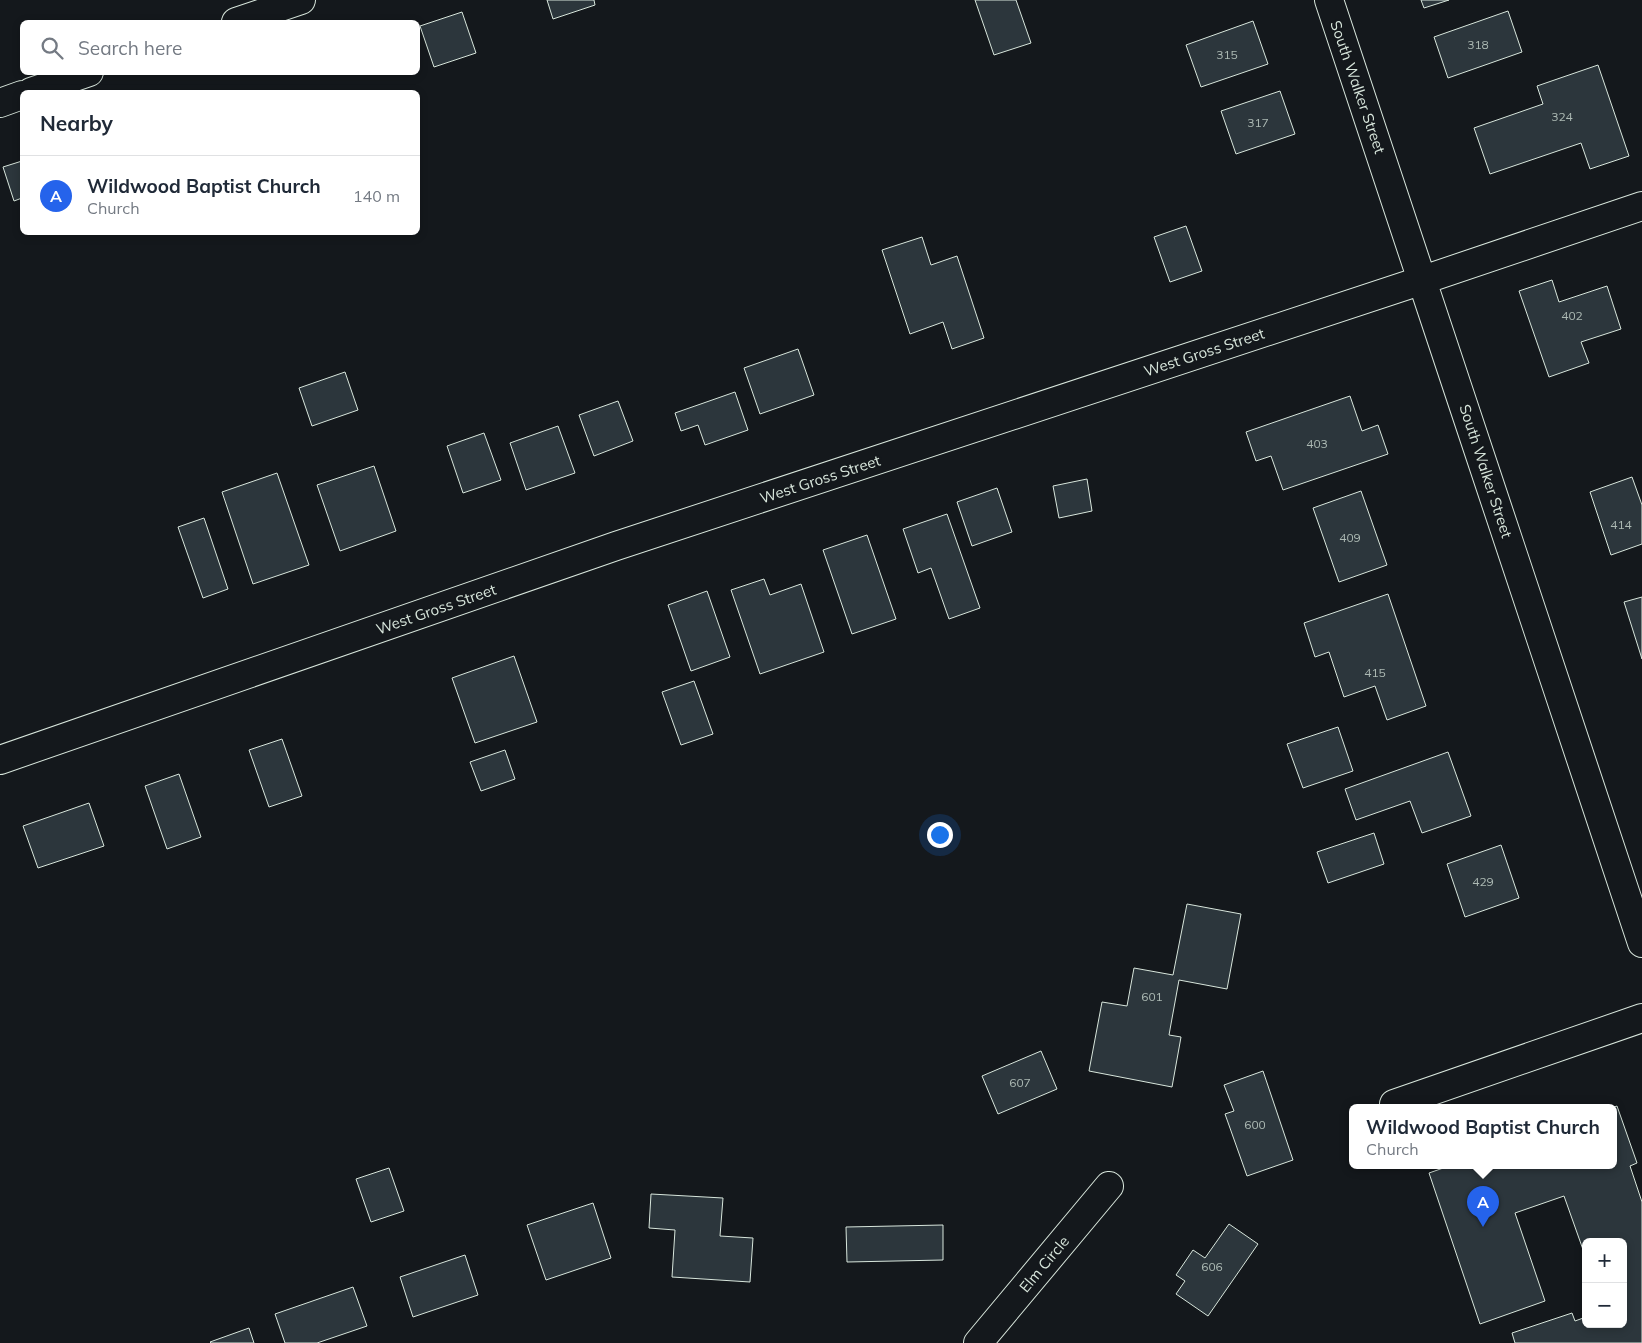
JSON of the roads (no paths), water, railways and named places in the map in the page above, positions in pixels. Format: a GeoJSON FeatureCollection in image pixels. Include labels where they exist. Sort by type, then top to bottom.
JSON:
{"type":"FeatureCollection","features":[{"type":"Feature","properties":{"kind":"street"},"geometry":{"type":"LineString","coordinates":[[242,20],[301,0]]}},
{"type":"Feature","properties":{"kind":"street","name":"South Walker Street"},"geometry":{"type":"LineString","coordinates":[[1329,0],[1423,280],[1576,749],[1642,943]]}},
{"type":"Feature","properties":{"kind":"street"},"geometry":{"type":"LineString","coordinates":[[37,90],[80,75]]}},
{"type":"Feature","properties":{"kind":"street"},"geometry":{"type":"LineString","coordinates":[[0,103],[20,96]]}},
{"type":"Feature","properties":{"kind":"street","name":"West Gross Street"},"geometry":{"type":"LineString","coordinates":[[0,760],[616,546],[1642,206]]}},
{"type":"Feature","properties":{"kind":"street"},"geometry":{"type":"LineString","coordinates":[[1394,1104],[1642,1018]]}},
{"type":"Feature","properties":{"kind":"street","name":"Elm Circle"},"geometry":{"type":"LineString","coordinates":[[978,1343],[1109,1186]]}},
{"type":"Feature","properties":{"kind":"place","name":"Wildwood Baptist Church"},"geometry":{"type":"Point","coordinates":[1483,1227]}}]}
